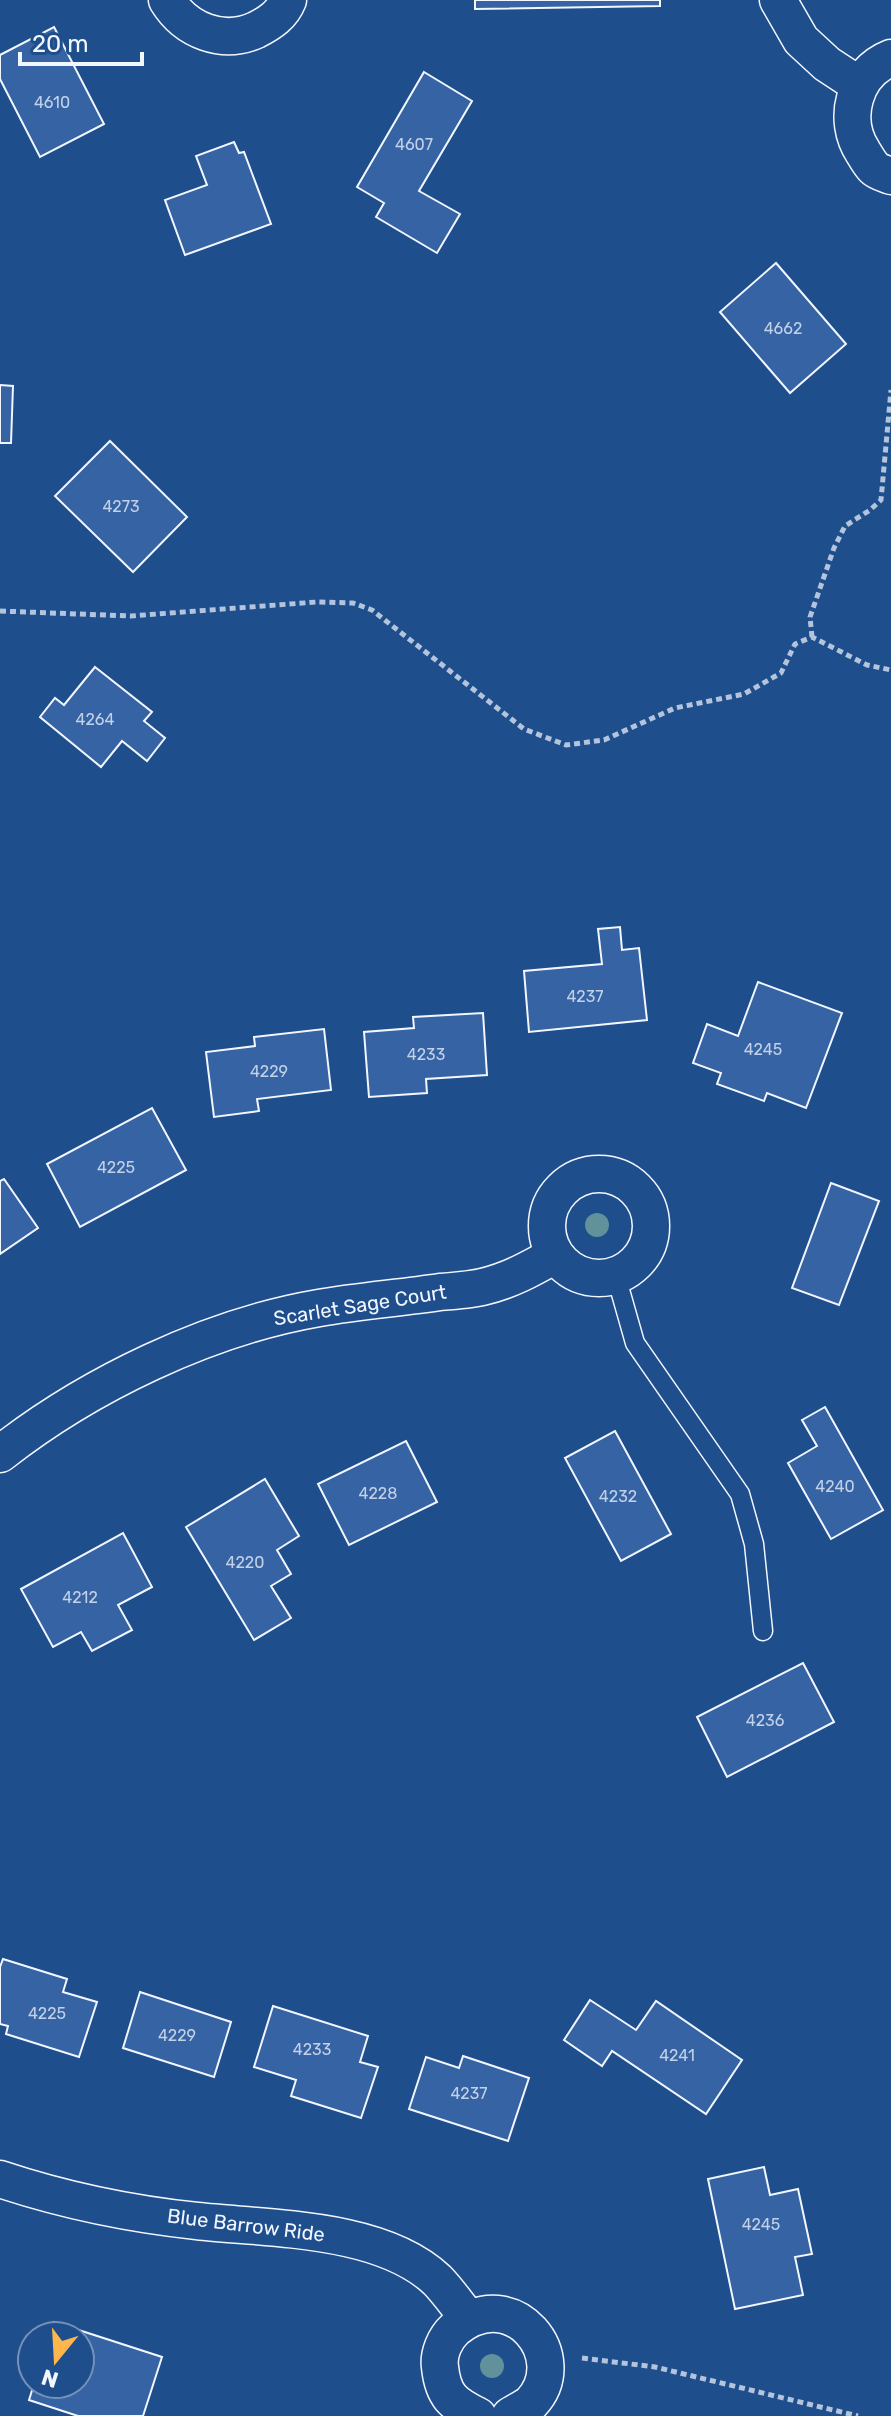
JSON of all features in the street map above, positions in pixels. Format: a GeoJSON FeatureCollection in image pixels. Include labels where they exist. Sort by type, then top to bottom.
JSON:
{"type":"FeatureCollection","features":[{"type":"Feature","properties":{"kind":"street"},"geometry":{"type":"LineString","coordinates":[[167,0],[191,26],[216,36],[242,36],[269,23],[285,8],[288,0]]}},
{"type":"Feature","properties":{"kind":"street"},"geometry":{"type":"LineString","coordinates":[[778,0],[801,40],[827,64],[859,85]]}},
{"type":"Feature","properties":{"kind":"street"},"geometry":{"type":"LineString","coordinates":[[891,58],[882,61],[859,85],[851,113],[855,139],[874,168],[891,176]]}},
{"type":"Feature","properties":{"kind":"street"},"geometry":{"type":"LineString","coordinates":[[588,1174],[612,1175],[639,1192],[651,1219],[650,1240],[635,1264],[616,1276],[592,1278],[570,1271],[555,1255],[546,1231],[551,1204],[565,1185],[588,1174]]}},
{"type":"Feature","properties":{"kind":"street","name":"Scarlet Sage Court"},"geometry":{"type":"LineString","coordinates":[[0,1454],[30,1430],[98,1390],[173,1352],[239,1326],[318,1308],[482,1287],[524,1273],[555,1255]]}},
{"type":"Feature","properties":{"kind":"street","name":"Blue Barrow Ride"},"geometry":{"type":"LineString","coordinates":[[0,2179],[37,2191],[117,2208],[195,2221],[281,2227],[336,2235],[396,2254],[436,2279],[468,2318]]}},
{"type":"Feature","properties":{"kind":"street"},"geometry":{"type":"LineString","coordinates":[[478,2416],[456,2405],[442,2384],[439,2358],[449,2334],[468,2318],[485,2313],[505,2314],[523,2323],[538,2340],[544,2357],[543,2383],[531,2403],[510,2416]]}},
{"type":"Feature","properties":{"kind":"lane"},"geometry":{"type":"LineString","coordinates":[[616,1276],[635,1343],[740,1494],[754,1544],[763,1631]]}},
{"type":"Feature","properties":{"kind":"path"},"geometry":{"type":"LineString","coordinates":[[812,637],[810,617],[845,526],[881,500],[891,390]]}},
{"type":"Feature","properties":{"kind":"path"},"geometry":{"type":"LineString","coordinates":[[0,611],[131,616],[317,602],[353,603],[372,610],[524,729],[566,745],[604,740],[675,708],[744,694],[781,673],[795,644],[812,637],[867,665],[891,670]]}},
{"type":"Feature","properties":{"kind":"path"},"geometry":{"type":"LineString","coordinates":[[544,2357],[597,2358],[655,2367],[858,2416]]}},
{"type":"Feature","properties":{"kind":"building"},"geometry":{"type":"Polygon","coordinates":[[[475,0],[660,0],[660,6],[475,9],[475,0]]]}},
{"type":"Feature","properties":{"kind":"building"},"geometry":{"type":"Polygon","coordinates":[[[54,27],[104,124],[40,157],[0,79],[0,55],[54,27]]]}},
{"type":"Feature","properties":{"kind":"building"},"geometry":{"type":"Polygon","coordinates":[[[424,72],[472,101],[419,191],[460,214],[437,253],[376,217],[384,203],[357,187],[424,72]]]}},
{"type":"Feature","properties":{"kind":"building"},"geometry":{"type":"Polygon","coordinates":[[[234,142],[239,153],[244,152],[271,224],[185,255],[165,200],[207,185],[196,156],[234,142]]]}},
{"type":"Feature","properties":{"kind":"building"},"geometry":{"type":"Polygon","coordinates":[[[776,263],[846,344],[790,393],[720,312],[776,263]]]}},
{"type":"Feature","properties":{"kind":"building"},"geometry":{"type":"Polygon","coordinates":[[[0,385],[13,386],[11,443],[0,443],[0,385]]]}},
{"type":"Feature","properties":{"kind":"building"},"geometry":{"type":"Polygon","coordinates":[[[110,441],[187,517],[133,572],[55,496],[110,441]]]}},
{"type":"Feature","properties":{"kind":"building"},"geometry":{"type":"Polygon","coordinates":[[[95,667],[152,712],[144,721],[165,738],[147,761],[122,741],[101,767],[40,717],[55,698],[64,705],[95,667]]]}},
{"type":"Feature","properties":{"kind":"building"},"geometry":{"type":"Polygon","coordinates":[[[620,927],[622,950],[639,948],[647,1020],[529,1032],[524,971],[602,964],[598,929],[620,927]]]}},
{"type":"Feature","properties":{"kind":"building"},"geometry":{"type":"Polygon","coordinates":[[[758,982],[842,1013],[806,1108],[767,1093],[764,1101],[717,1084],[721,1073],[693,1063],[707,1024],[738,1036],[758,982]]]}},
{"type":"Feature","properties":{"kind":"building"},"geometry":{"type":"Polygon","coordinates":[[[483,1013],[487,1075],[426,1079],[427,1093],[369,1097],[364,1032],[414,1028],[413,1017],[483,1013]]]}},
{"type":"Feature","properties":{"kind":"building"},"geometry":{"type":"Polygon","coordinates":[[[324,1029],[331,1090],[257,1099],[259,1111],[214,1117],[206,1052],[255,1046],[254,1037],[324,1029]]]}},
{"type":"Feature","properties":{"kind":"building"},"geometry":{"type":"Polygon","coordinates":[[[152,1108],[186,1170],[80,1227],[47,1164],[152,1108]]]}},
{"type":"Feature","properties":{"kind":"building"},"geometry":{"type":"Polygon","coordinates":[[[4,1179],[38,1228],[0,1254],[0,1181],[4,1179]]]}},
{"type":"Feature","properties":{"kind":"building"},"geometry":{"type":"Polygon","coordinates":[[[831,1183],[879,1201],[839,1305],[792,1288],[831,1183]]]}},
{"type":"Feature","properties":{"kind":"building"},"geometry":{"type":"Polygon","coordinates":[[[825,1407],[883,1510],[831,1539],[788,1463],[817,1446],[802,1420],[825,1407]]]}},
{"type":"Feature","properties":{"kind":"building"},"geometry":{"type":"Polygon","coordinates":[[[615,1431],[671,1534],[621,1561],[565,1458],[615,1431]]]}},
{"type":"Feature","properties":{"kind":"building"},"geometry":{"type":"Polygon","coordinates":[[[406,1441],[437,1502],[349,1545],[318,1484],[406,1441]]]}},
{"type":"Feature","properties":{"kind":"building"},"geometry":{"type":"Polygon","coordinates":[[[265,1479],[299,1536],[277,1550],[291,1574],[271,1586],[291,1618],[254,1640],[186,1527],[265,1479]]]}},
{"type":"Feature","properties":{"kind":"building"},"geometry":{"type":"Polygon","coordinates":[[[123,1533],[152,1587],[118,1605],[132,1630],[92,1651],[81,1632],[53,1647],[21,1589],[123,1533]]]}},
{"type":"Feature","properties":{"kind":"building"},"geometry":{"type":"Polygon","coordinates":[[[803,1663],[834,1722],[727,1777],[697,1717],[803,1663]]]}},
{"type":"Feature","properties":{"kind":"building"},"geometry":{"type":"Polygon","coordinates":[[[3,1959],[67,1979],[63,1992],[97,2002],[79,2057],[6,2034],[8,2026],[0,2024],[0,1967],[3,1959]]]}},
{"type":"Feature","properties":{"kind":"building"},"geometry":{"type":"Polygon","coordinates":[[[140,1992],[231,2022],[214,2077],[123,2048],[140,1992]]]}},
{"type":"Feature","properties":{"kind":"building"},"geometry":{"type":"Polygon","coordinates":[[[590,2000],[636,2030],[656,2001],[742,2060],[706,2114],[612,2051],[602,2066],[564,2040],[590,2000]]]}},
{"type":"Feature","properties":{"kind":"building"},"geometry":{"type":"Polygon","coordinates":[[[273,2006],[368,2036],[360,2062],[378,2067],[361,2118],[291,2096],[296,2080],[254,2067],[273,2006]]]}},
{"type":"Feature","properties":{"kind":"building"},"geometry":{"type":"Polygon","coordinates":[[[463,2056],[529,2078],[508,2141],[409,2109],[426,2057],[459,2068],[463,2056]]]}},
{"type":"Feature","properties":{"kind":"building"},"geometry":{"type":"Polygon","coordinates":[[[764,2167],[770,2195],[798,2189],[812,2254],[795,2257],[803,2295],[735,2309],[708,2179],[764,2167]]]}},
{"type":"Feature","properties":{"kind":"building"},"geometry":{"type":"Polygon","coordinates":[[[96,2336],[162,2357],[143,2416],[78,2416],[29,2400],[96,2400],[96,2336]]]}}]}
